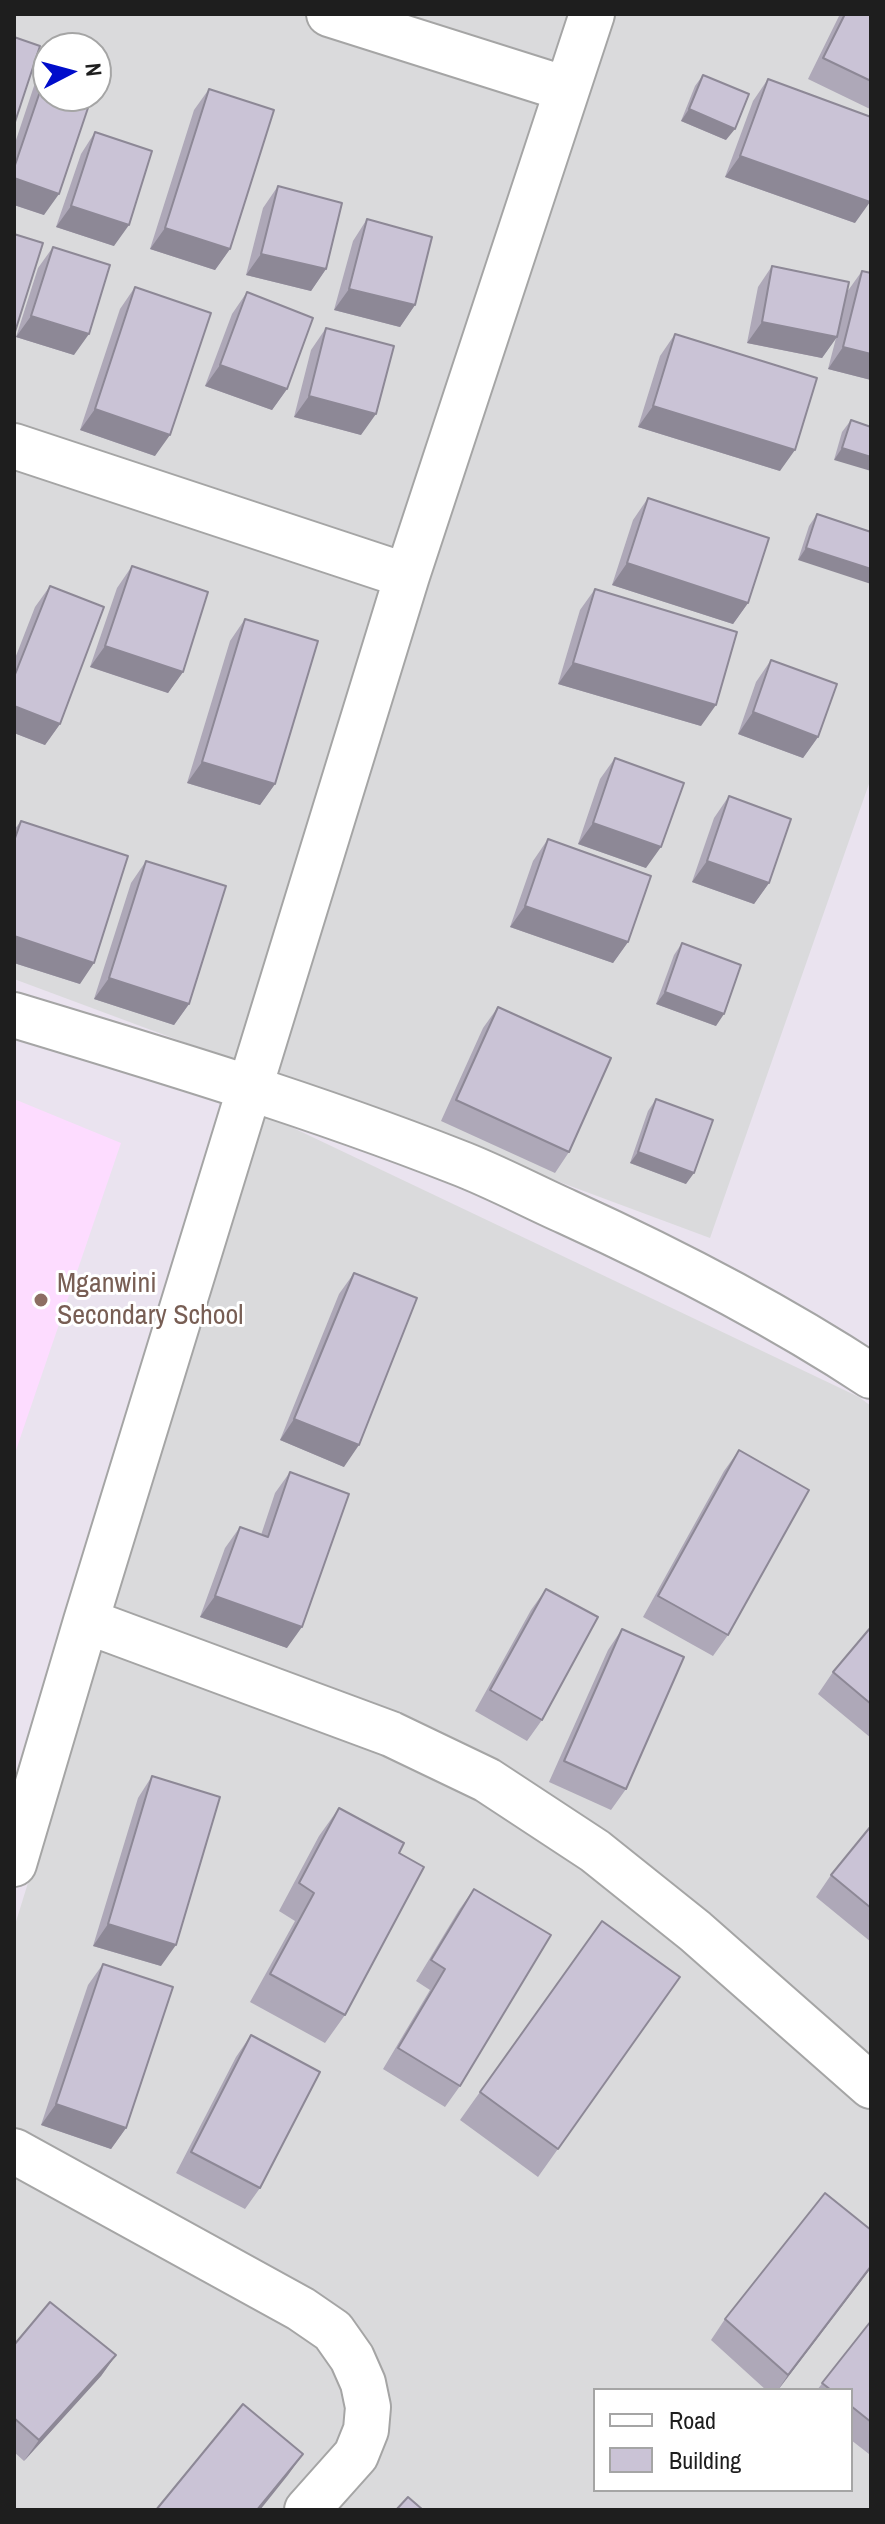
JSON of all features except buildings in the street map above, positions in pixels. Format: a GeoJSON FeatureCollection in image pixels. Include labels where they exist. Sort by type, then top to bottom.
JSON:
{"type":"FeatureCollection","features":[{"type":"Feature","properties":{"kind":"street"},"geometry":{"type":"LineString","coordinates":[[329,14],[566,89]]}},
{"type":"Feature","properties":{"kind":"street"},"geometry":{"type":"LineString","coordinates":[[14,1864],[407,576],[592,14]]}},
{"type":"Feature","properties":{"kind":"street"},"geometry":{"type":"LineString","coordinates":[[14,446],[407,576]]}},
{"type":"Feature","properties":{"kind":"street"},"geometry":{"type":"LineString","coordinates":[[14,1015],[249,1087],[459,1163],[634,1243],[824,1345],[871,1376]]}},
{"type":"Feature","properties":{"kind":"street"},"geometry":{"type":"LineString","coordinates":[[86,1621],[391,1734],[487,1780],[595,1851],[695,1931],[871,2086]]}},
{"type":"Feature","properties":{"kind":"street"},"geometry":{"type":"LineString","coordinates":[[14,2151],[301,2309],[333,2331],[352,2358],[363,2383],[368,2407],[366,2430],[356,2455],[307,2510]]}},
{"type":"Feature","properties":{"kind":"shaded area"},"geometry":{"type":"Polygon","coordinates":[[[14,14],[871,14],[871,778],[710,1238],[14,979],[14,14]]]}},
{"type":"Feature","properties":{"kind":"shaded area","name":"Mganwini Secondary School"},"geometry":{"type":"Polygon","coordinates":[[[14,1099],[121,1143],[14,1456],[14,1099]]]}},
{"type":"Feature","properties":{"kind":"shaded area"},"geometry":{"type":"Polygon","coordinates":[[[266,1115],[859,1397],[871,1406],[871,2510],[14,2510],[14,1928],[266,1115]]]}},
{"type":"Feature","properties":{"kind":"place","name":"Mganwini Secondary School"},"geometry":{"type":"Point","coordinates":[41,1300]}}]}
